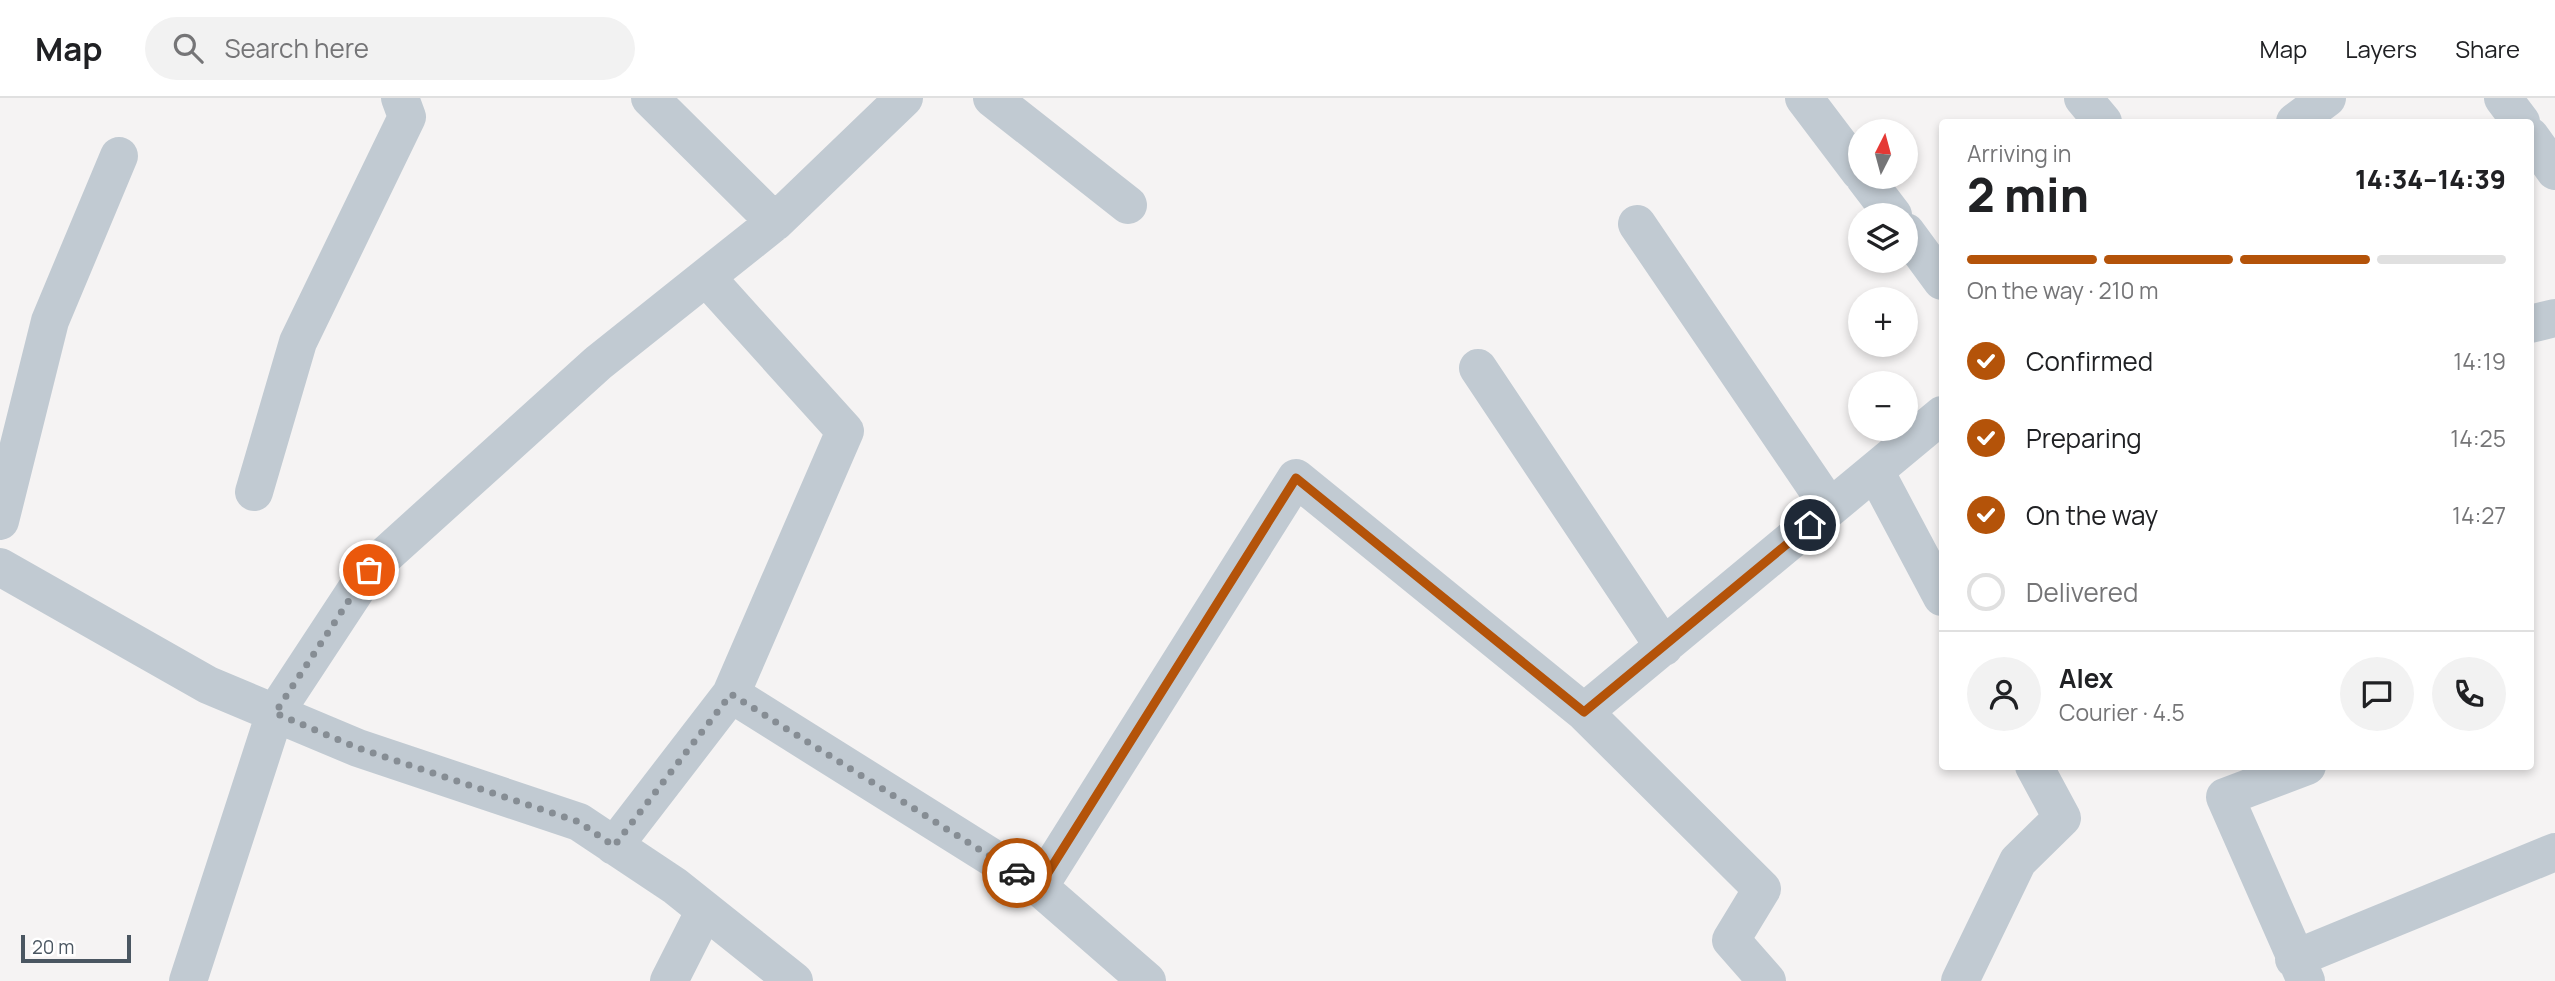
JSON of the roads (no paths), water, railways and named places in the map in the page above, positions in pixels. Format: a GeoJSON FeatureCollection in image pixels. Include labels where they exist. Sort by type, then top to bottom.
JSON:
{"type":"FeatureCollection","features":[{"type":"Feature","properties":{"kind":"street"},"geometry":{"type":"LineString","coordinates":[[254,492],[298,342],[407,117],[400,98]]}},
{"type":"Feature","properties":{"kind":"street"},"geometry":{"type":"LineString","coordinates":[[650,98],[775,222]]}},
{"type":"Feature","properties":{"kind":"street"},"geometry":{"type":"LineString","coordinates":[[188,981],[275,713],[369,570],[598,363],[775,222],[904,98]]}},
{"type":"Feature","properties":{"kind":"street"},"geometry":{"type":"LineString","coordinates":[[992,98],[1128,205]]}},
{"type":"Feature","properties":{"kind":"street"},"geometry":{"type":"LineString","coordinates":[[1804,98],[1848,156]]}},
{"type":"Feature","properties":{"kind":"street"},"geometry":{"type":"LineString","coordinates":[[2083,98],[2100,119]]}},
{"type":"Feature","properties":{"kind":"street"},"geometry":{"type":"LineString","coordinates":[[2299,119],[2328,98]]}},
{"type":"Feature","properties":{"kind":"street"},"geometry":{"type":"LineString","coordinates":[[2504,98],[2519,119]]}},
{"type":"Feature","properties":{"kind":"street"},"geometry":{"type":"LineString","coordinates":[[2534,142],[2555,171]]}},
{"type":"Feature","properties":{"kind":"street"},"geometry":{"type":"LineString","coordinates":[[0,521],[50,321],[119,156]]}},
{"type":"Feature","properties":{"kind":"street"},"geometry":{"type":"LineString","coordinates":[[1873,189],[1884,203]]}},
{"type":"Feature","properties":{"kind":"street"},"geometry":{"type":"LineString","coordinates":[[1637,224],[1830,508]]}},
{"type":"Feature","properties":{"kind":"street"},"geometry":{"type":"LineString","coordinates":[[1918,248],[1939,277]]}},
{"type":"Feature","properties":{"kind":"street"},"geometry":{"type":"LineString","coordinates":[[614,846],[731,694],[845,431],[706,277]]}},
{"type":"Feature","properties":{"kind":"street"},"geometry":{"type":"LineString","coordinates":[[2534,323],[2555,318]]}},
{"type":"Feature","properties":{"kind":"street"},"geometry":{"type":"LineString","coordinates":[[1478,368],[1664,646]]}},
{"type":"Feature","properties":{"kind":"street"},"geometry":{"type":"LineString","coordinates":[[1584,712],[1939,418]]}},
{"type":"Feature","properties":{"kind":"street"},"geometry":{"type":"LineString","coordinates":[[1875,471],[1939,591]]}},
{"type":"Feature","properties":{"kind":"street"},"geometry":{"type":"LineString","coordinates":[[1039,887],[1296,478],[1584,712],[1762,889],[1731,940],[1767,981]]}},
{"type":"Feature","properties":{"kind":"street"},"geometry":{"type":"LineString","coordinates":[[0,567],[208,685],[358,748],[579,822],[675,886],[794,981]]}},
{"type":"Feature","properties":{"kind":"street"},"geometry":{"type":"LineString","coordinates":[[731,694],[1039,887],[1147,981]]}},
{"type":"Feature","properties":{"kind":"street"},"geometry":{"type":"LineString","coordinates":[[1960,981],[2018,861],[2062,818],[2036,770]]}},
{"type":"Feature","properties":{"kind":"street"},"geometry":{"type":"LineString","coordinates":[[2296,770],[2225,797],[2300,970],[2555,852]]}},
{"type":"Feature","properties":{"kind":"street"},"geometry":{"type":"LineString","coordinates":[[669,981],[705,910]]}}]}
